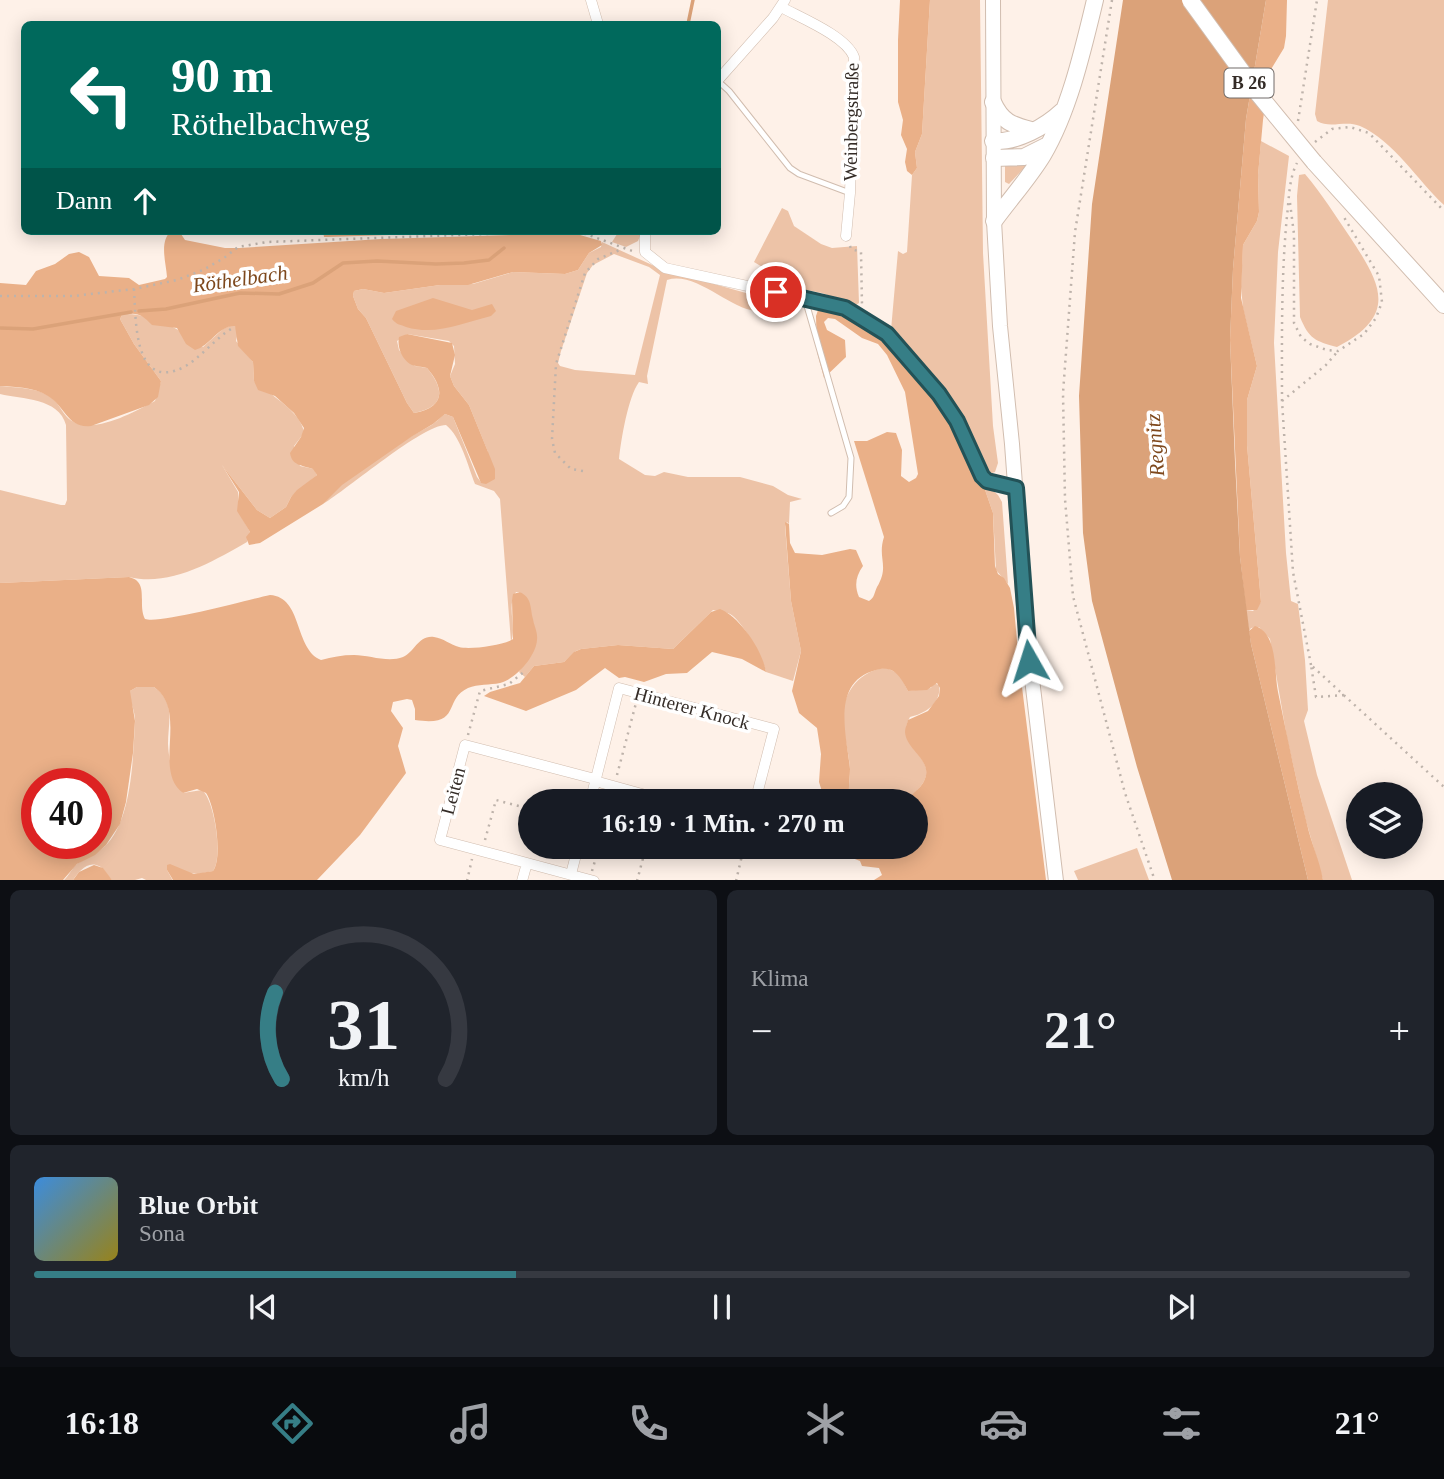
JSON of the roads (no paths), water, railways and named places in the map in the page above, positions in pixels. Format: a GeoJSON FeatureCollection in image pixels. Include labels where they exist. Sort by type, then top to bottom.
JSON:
{"type":"FeatureCollection","features":[{"type":"Feature","properties":{"kind":"main road"},"geometry":{"type":"LineString","coordinates":[[995,221],[1048,145],[1085,44],[1095,0]]}},
{"type":"Feature","properties":{"kind":"main road","name":"B 26"},"geometry":{"type":"LineString","coordinates":[[1190,0],[1309,158],[1444,305]]}},
{"type":"Feature","properties":{"kind":"main road"},"geometry":{"type":"LineString","coordinates":[[993,102],[1006,122],[1031,130]]}},
{"type":"Feature","properties":{"kind":"main road"},"geometry":{"type":"LineString","coordinates":[[993,141],[1014,139],[1045,125],[1062,111]]}},
{"type":"Feature","properties":{"kind":"main road"},"geometry":{"type":"LineString","coordinates":[[994,158],[1024,157],[1048,145]]}},
{"type":"Feature","properties":{"kind":"street"},"geometry":{"type":"LineString","coordinates":[[591,0],[597,21]]}},
{"type":"Feature","properties":{"kind":"street"},"geometry":{"type":"LineString","coordinates":[[993,0],[993,141],[1000,327],[1029,661],[1056,880]]}},
{"type":"Feature","properties":{"kind":"street","name":"Weinbergstraße"},"geometry":{"type":"LineString","coordinates":[[721,76],[783,4],[851,48],[854,57],[846,236]]}},
{"type":"Feature","properties":{"kind":"street"},"geometry":{"type":"LineString","coordinates":[[645,235],[645,252],[665,268],[845,308],[887,334],[901,347],[945,403],[967,440],[982,476],[987,481],[1016,488]]}},
{"type":"Feature","properties":{"kind":"street","name":"Hinterer Knock"},"geometry":{"type":"LineString","coordinates":[[595,780],[619,688],[774,729],[758,789]]}},
{"type":"Feature","properties":{"kind":"street","name":"Leiten"},"geometry":{"type":"LineString","coordinates":[[587,879],[440,840],[465,745],[595,780]]}},
{"type":"Feature","properties":{"kind":"street"},"geometry":{"type":"LineString","coordinates":[[593,789],[595,780],[622,789]]}},
{"type":"Feature","properties":{"kind":"street"},"geometry":{"type":"LineString","coordinates":[[570,874],[574,859]]}},
{"type":"Feature","properties":{"kind":"street"},"geometry":{"type":"LineString","coordinates":[[522,880],[527,863]]}},
{"type":"Feature","properties":{"kind":"lane","name":"Weinbergstraße"},"geometry":{"type":"LineString","coordinates":[[721,83],[790,167],[799,174],[850,193]]}},
{"type":"Feature","properties":{"kind":"lane"},"geometry":{"type":"LineString","coordinates":[[810,300],[850,458],[849,497],[843,506],[831,513]]}},
{"type":"Feature","properties":{"kind":"water","name":"Regnitz"},"geometry":{"type":"Polygon","coordinates":[[[1123,0],[1266,0],[1246,119],[1233,269],[1230,340],[1235,462],[1240,557],[1251,644],[1308,880],[1172,880],[1137,767],[1092,601],[1083,533],[1079,396],[1092,204],[1123,0]]]}},
{"type":"Feature","properties":{"kind":"waterway"},"geometry":{"type":"LineString","coordinates":[[689,21],[693,0]]}},
{"type":"Feature","properties":{"kind":"waterway","name":"Röthelbach"},"geometry":{"type":"LineString","coordinates":[[139,311],[166,309],[240,293],[279,294],[313,283],[343,263],[464,263],[489,260],[504,248]]}},
{"type":"Feature","properties":{"kind":"waterway","name":"Röthelbach"},"geometry":{"type":"LineString","coordinates":[[0,328],[33,329],[131,312]]}}]}
